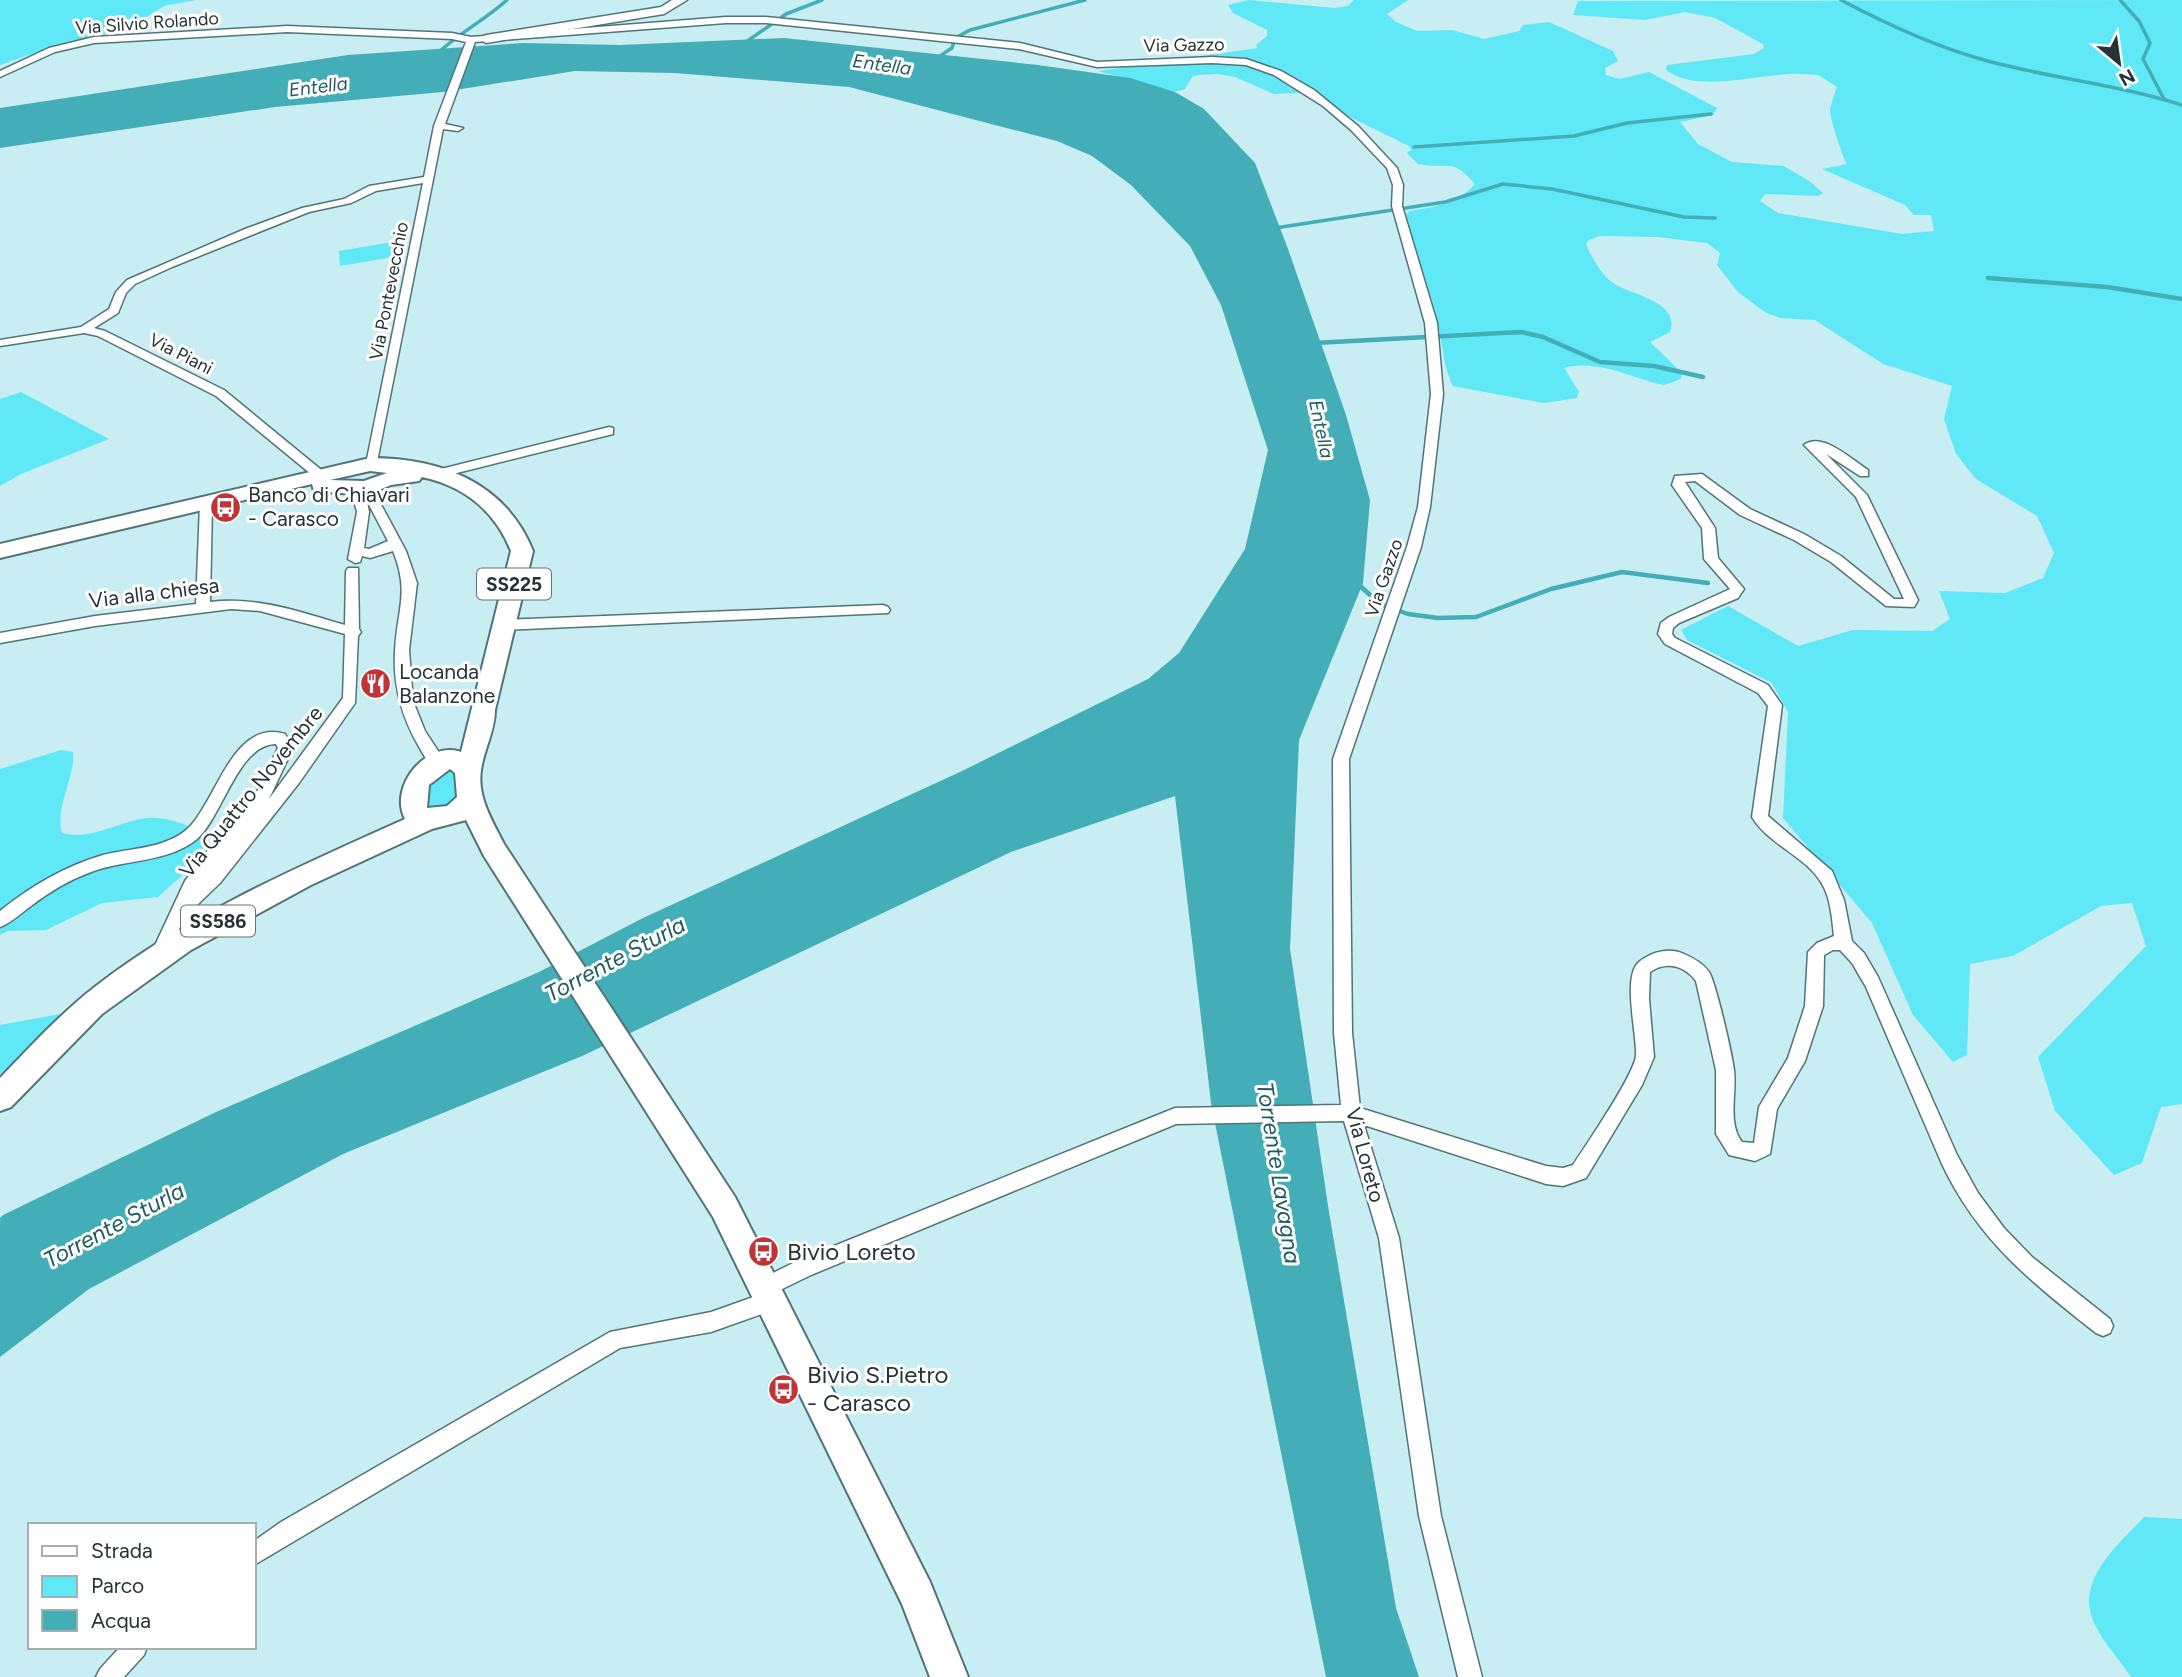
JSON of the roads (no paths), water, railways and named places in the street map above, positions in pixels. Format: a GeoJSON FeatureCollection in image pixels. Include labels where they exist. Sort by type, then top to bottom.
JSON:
{"type":"FeatureCollection","features":[{"type":"Feature","properties":{"kind":"main road","name":"SS225"},"geometry":{"type":"LineString","coordinates":[[0,551],[321,476],[450,478],[491,502],[507,517],[522,551],[483,710],[483,721],[452,764],[426,768],[416,782],[412,798]]}},
{"type":"Feature","properties":{"kind":"main road","name":"SS225"},"geometry":{"type":"LineString","coordinates":[[239,497],[369,477]]}},
{"type":"Feature","properties":{"kind":"main road","name":"SS225"},"geometry":{"type":"LineString","coordinates":[[452,764],[493,849],[724,1207],[916,1595],[949,1677]]}},
{"type":"Feature","properties":{"kind":"main road"},"geometry":{"type":"LineString","coordinates":[[412,798],[415,814],[433,820],[455,814],[470,801]]}},
{"type":"Feature","properties":{"kind":"main road","name":"SS586"},"geometry":{"type":"LineString","coordinates":[[341,857],[386,823],[412,798]]}},
{"type":"Feature","properties":{"kind":"main road","name":"SS225"},"geometry":{"type":"LineString","coordinates":[[433,820],[480,839],[493,849]]}},
{"type":"Feature","properties":{"kind":"main road","name":"SS586"},"geometry":{"type":"LineString","coordinates":[[0,1098],[103,996],[159,954],[341,857],[433,820]]}},
{"type":"Feature","properties":{"kind":"street"},"geometry":{"type":"LineString","coordinates":[[486,39],[664,10],[681,0]]}},
{"type":"Feature","properties":{"kind":"street","name":"Via Gazzo"},"geometry":{"type":"LineString","coordinates":[[470,41],[726,20],[766,20],[1020,46],[1059,57],[1108,65],[1177,61],[1247,62],[1281,75],[1341,116],[1395,171],[1400,191],[1397,206],[1431,323],[1437,394],[1424,508],[1414,547],[1384,631]]}},
{"type":"Feature","properties":{"kind":"street","name":"Via Silvio Rolando"},"geometry":{"type":"LineString","coordinates":[[0,74],[52,50],[94,40],[287,29],[452,36],[470,41]]}},
{"type":"Feature","properties":{"kind":"street","name":"Via Pontevecchio"},"geometry":{"type":"LineString","coordinates":[[369,477],[440,125],[470,41]]}},
{"type":"Feature","properties":{"kind":"street"},"geometry":{"type":"LineString","coordinates":[[440,125],[458,128]]}},
{"type":"Feature","properties":{"kind":"street"},"geometry":{"type":"LineString","coordinates":[[84,330],[114,311],[121,292],[131,282],[168,265],[249,231],[306,210],[347,201],[373,188],[430,179]]}},
{"type":"Feature","properties":{"kind":"street","name":"Via Piani"},"geometry":{"type":"LineString","coordinates":[[0,343],[84,330],[101,333],[220,393],[321,476]]}},
{"type":"Feature","properties":{"kind":"street"},"geometry":{"type":"LineString","coordinates":[[450,478],[610,431]]}},
{"type":"Feature","properties":{"kind":"street"},"geometry":{"type":"LineString","coordinates":[[1844,944],[1834,893],[1827,877],[1813,862],[1770,831],[1760,817],[1775,705],[1763,688],[1670,641],[1665,634],[1666,626],[1674,620],[1733,596],[1737,589],[1710,559],[1707,528],[1678,485],[1679,479],[1687,476],[1698,477],[1745,512],[1799,537],[1836,559],[1891,603],[1909,604],[1911,600],[1861,495],[1810,445],[1821,445],[1864,473]]}},
{"type":"Feature","properties":{"kind":"street"},"geometry":{"type":"LineString","coordinates":[[369,477],[372,499],[406,568],[410,586],[400,663],[402,693],[415,729],[452,764]]}},
{"type":"Feature","properties":{"kind":"street","name":"Via Quattro Novembre"},"geometry":{"type":"LineString","coordinates":[[180,911],[214,878],[294,779],[350,699],[354,632],[350,584],[369,477]]}},
{"type":"Feature","properties":{"kind":"street"},"geometry":{"type":"LineString","coordinates":[[203,606],[206,505]]}},
{"type":"Feature","properties":{"kind":"street"},"geometry":{"type":"LineString","coordinates":[[355,560],[394,544]]}},
{"type":"Feature","properties":{"kind":"street","name":"Via alla chiesa"},"geometry":{"type":"LineString","coordinates":[[0,638],[203,606],[260,606],[354,632]]}},
{"type":"Feature","properties":{"kind":"street"},"geometry":{"type":"LineString","coordinates":[[504,625],[883,610]]}},
{"type":"Feature","properties":{"kind":"street","name":"Via Loreto"},"geometry":{"type":"LineString","coordinates":[[1384,631],[1341,759],[1342,1112],[1389,1238],[1430,1516],[1470,1677]]}},
{"type":"Feature","properties":{"kind":"street"},"geometry":{"type":"LineString","coordinates":[[0,920],[28,897],[77,872],[101,862],[150,852],[185,839],[205,821],[225,782],[252,744],[263,738],[280,738],[286,748],[259,804],[215,853],[191,886],[159,954]]}},
{"type":"Feature","properties":{"kind":"street"},"geometry":{"type":"LineString","coordinates":[[256,1553],[289,1530],[617,1339],[711,1322],[767,1295],[804,1268],[1175,1116],[1342,1112],[1546,1175],[1563,1177],[1579,1171],[1636,1079],[1645,1057],[1640,999],[1642,970],[1656,959],[1666,957],[1688,963],[1704,978],[1725,1070],[1725,1134],[1736,1149],[1755,1153],[1763,1148],[1768,1107],[1796,1060],[1814,1006],[1816,952],[1830,943],[1844,944],[1859,957],[1910,1063],[1958,1178],[1986,1220],[2011,1252],[2103,1326]]}},
{"type":"Feature","properties":{"kind":"street"},"geometry":{"type":"LineString","coordinates":[[108,1677],[134,1649]]}},
{"type":"Feature","properties":{"kind":"water"},"geometry":{"type":"Polygon","coordinates":[[[784,38],[1038,65],[1130,78],[1175,92],[1204,109],[1255,163],[1346,415],[1370,500],[1363,583],[1299,740],[1290,949],[1328,1206],[1396,1608],[1419,1677],[1326,1677],[1211,1103],[1175,796],[1011,852],[582,1056],[343,1154],[89,1289],[0,1357],[0,1218],[3,1215],[216,1112],[539,972],[643,918],[962,771],[1148,679],[1179,653],[1245,549],[1268,450],[1221,305],[1190,246],[1131,185],[1092,156],[1057,141],[849,87],[675,73],[575,71],[443,92],[275,107],[0,148],[0,108],[348,55],[523,43],[620,45],[784,38]]]}},
{"type":"Feature","properties":{"kind":"waterway"},"geometry":{"type":"LineString","coordinates":[[438,53],[507,0]]}},
{"type":"Feature","properties":{"kind":"waterway"},"geometry":{"type":"LineString","coordinates":[[746,42],[786,14],[822,0]]}},
{"type":"Feature","properties":{"kind":"waterway"},"geometry":{"type":"LineString","coordinates":[[937,58],[952,48],[955,38],[970,30],[1085,0]]}},
{"type":"Feature","properties":{"kind":"waterway"},"geometry":{"type":"LineString","coordinates":[[1841,0],[1911,34],[1965,54],[2182,105]]}},
{"type":"Feature","properties":{"kind":"waterway"},"geometry":{"type":"LineString","coordinates":[[2120,0],[2139,21],[2150,43],[2143,59],[2164,99]]}},
{"type":"Feature","properties":{"kind":"waterway"},"geometry":{"type":"LineString","coordinates":[[1414,147],[1574,136],[1627,123],[1711,114]]}},
{"type":"Feature","properties":{"kind":"waterway"},"geometry":{"type":"LineString","coordinates":[[1275,228],[1445,202],[1503,184],[1552,189],[1684,217],[1715,218]]}},
{"type":"Feature","properties":{"kind":"waterway"},"geometry":{"type":"LineString","coordinates":[[1988,278],[2107,287],[2182,299]]}},
{"type":"Feature","properties":{"kind":"waterway"},"geometry":{"type":"LineString","coordinates":[[1314,343],[1521,332],[1543,337],[1600,362],[1654,366],[1703,377]]}},
{"type":"Feature","properties":{"kind":"waterway"},"geometry":{"type":"LineString","coordinates":[[1358,584],[1380,604],[1408,614],[1438,618],[1476,617],[1551,589],[1622,572],[1708,583]]}},
{"type":"Feature","properties":{"kind":"place","name":"Banco di Chiavari - Carasco"},"geometry":{"type":"Point","coordinates":[225,507]}},
{"type":"Feature","properties":{"kind":"place","name":"Locanda Balanzone"},"geometry":{"type":"Point","coordinates":[376,684]}},
{"type":"Feature","properties":{"kind":"place","name":"Bivio Loreto"},"geometry":{"type":"Point","coordinates":[764,1252]}},
{"type":"Feature","properties":{"kind":"place","name":"Bivio S.Pietro - Carasco"},"geometry":{"type":"Point","coordinates":[784,1389]}},
{"type":"Feature","properties":{"kind":"water label","name":"Entella"},"geometry":{"type":"Point","coordinates":[882,64]}},
{"type":"Feature","properties":{"kind":"water label","name":"Entella"},"geometry":{"type":"Point","coordinates":[318,86]}},
{"type":"Feature","properties":{"kind":"water label","name":"Entella"},"geometry":{"type":"Point","coordinates":[1322,429]}},
{"type":"Feature","properties":{"kind":"water label","name":"Torrente Sturla"},"geometry":{"type":"Point","coordinates":[615,959]}},
{"type":"Feature","properties":{"kind":"water label","name":"Torrente Lavagna"},"geometry":{"type":"Point","coordinates":[1279,1173]}},
{"type":"Feature","properties":{"kind":"water label","name":"Torrente Sturla"},"geometry":{"type":"Point","coordinates":[114,1225]}}]}
